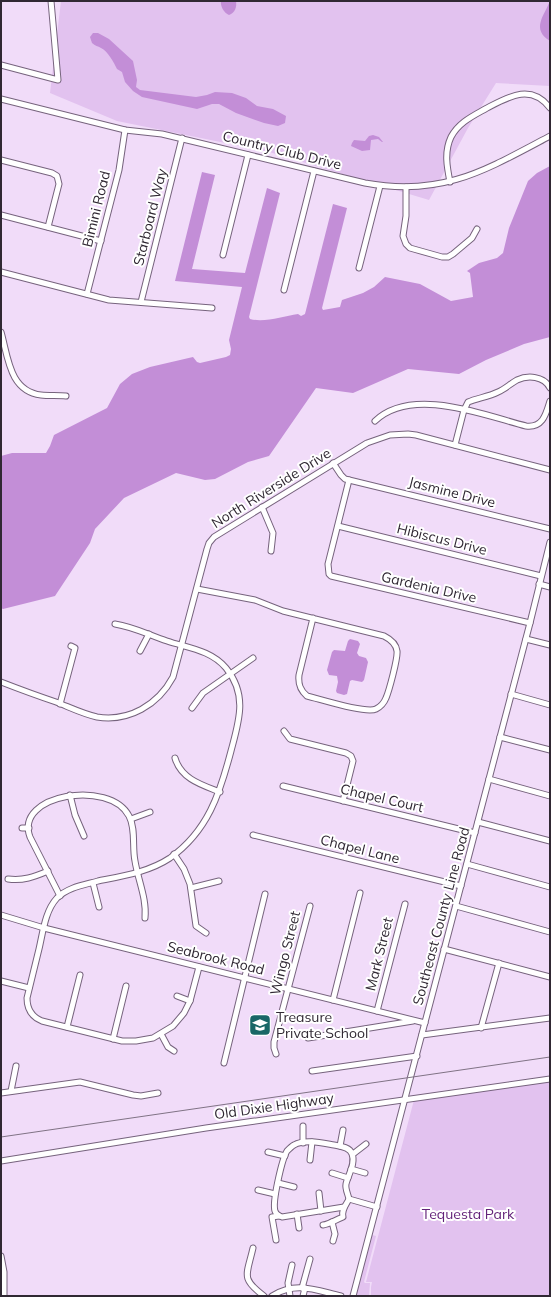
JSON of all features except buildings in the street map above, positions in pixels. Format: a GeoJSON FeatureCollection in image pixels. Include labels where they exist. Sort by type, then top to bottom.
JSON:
{"type":"FeatureCollection","features":[{"type":"Feature","properties":{"kind":"street"},"geometry":{"type":"LineString","coordinates":[[1,65],[58,80],[51,1]]}},
{"type":"Feature","properties":{"kind":"street"},"geometry":{"type":"LineString","coordinates":[[450,182],[446,161],[447,148],[452,136],[464,121],[508,96],[518,94],[534,96],[544,101],[550,108]]}},
{"type":"Feature","properties":{"kind":"street","name":"Country Club Drive"},"geometry":{"type":"LineString","coordinates":[[1,99],[125,130],[151,132],[182,138],[380,186],[432,186],[450,182],[488,169],[550,136]]}},
{"type":"Feature","properties":{"kind":"street","name":"Bimini Road"},"geometry":{"type":"LineString","coordinates":[[87,294],[119,170],[125,130]]}},
{"type":"Feature","properties":{"kind":"street","name":"Starboard Way"},"geometry":{"type":"LineString","coordinates":[[141,302],[182,138]]}},
{"type":"Feature","properties":{"kind":"street"},"geometry":{"type":"LineString","coordinates":[[223,255],[248,155]]}},
{"type":"Feature","properties":{"kind":"street"},"geometry":{"type":"LineString","coordinates":[[1,160],[57,176],[59,184],[48,227]]}},
{"type":"Feature","properties":{"kind":"street"},"geometry":{"type":"LineString","coordinates":[[284,290],[314,171]]}},
{"type":"Feature","properties":{"kind":"street"},"geometry":{"type":"LineString","coordinates":[[359,268],[380,186]]}},
{"type":"Feature","properties":{"kind":"street"},"geometry":{"type":"LineString","coordinates":[[406,187],[406,216],[403,236],[406,244],[410,248],[448,257],[472,238],[477,229]]}},
{"type":"Feature","properties":{"kind":"street"},"geometry":{"type":"LineString","coordinates":[[1,215],[101,241]]}},
{"type":"Feature","properties":{"kind":"street"},"geometry":{"type":"LineString","coordinates":[[1,272],[109,300],[212,308]]}},
{"type":"Feature","properties":{"kind":"street"},"geometry":{"type":"LineString","coordinates":[[1,332],[12,374],[18,383],[26,390],[36,394],[66,396]]}},
{"type":"Feature","properties":{"kind":"street"},"geometry":{"type":"LineString","coordinates":[[455,445],[464,410],[468,402],[499,392],[520,379],[529,377],[538,378],[550,388]]}},
{"type":"Feature","properties":{"kind":"street"},"geometry":{"type":"LineString","coordinates":[[375,421],[393,409],[408,405],[443,405],[532,427],[544,419],[550,401]]}},
{"type":"Feature","properties":{"kind":"street","name":"North Riverside Drive"},"geometry":{"type":"LineString","coordinates":[[1,682],[87,714],[104,718],[127,716],[143,709],[155,700],[167,687],[176,668],[210,541],[262,507],[367,443],[390,435],[416,435],[550,470]]}},
{"type":"Feature","properties":{"kind":"street"},"geometry":{"type":"LineString","coordinates":[[333,463],[341,475],[345,479],[349,480],[338,526]]}},
{"type":"Feature","properties":{"kind":"street","name":"Jasmine Drive"},"geometry":{"type":"LineString","coordinates":[[349,480],[550,529]]}},
{"type":"Feature","properties":{"kind":"street"},"geometry":{"type":"LineString","coordinates":[[262,507],[273,533],[271,551]]}},
{"type":"Feature","properties":{"kind":"street","name":"Gardenia Drive"},"geometry":{"type":"LineString","coordinates":[[338,526],[328,564],[329,574],[333,577],[530,623]]}},
{"type":"Feature","properties":{"kind":"street","name":"Hibiscus Drive"},"geometry":{"type":"LineString","coordinates":[[338,526],[541,576]]}},
{"type":"Feature","properties":{"kind":"street","name":"Southeast County Line Road"},"geometry":{"type":"LineString","coordinates":[[353,1296],[406,1099],[526,639],[541,576],[548,556],[550,542]]}},
{"type":"Feature","properties":{"kind":"street"},"geometry":{"type":"LineString","coordinates":[[539,584],[550,587]]}},
{"type":"Feature","properties":{"kind":"street"},"geometry":{"type":"LineString","coordinates":[[197,589],[254,600],[283,611],[313,618],[384,636],[391,640],[397,651],[397,659],[386,699],[376,710],[362,709],[307,696],[303,693],[299,682],[299,675],[313,618]]}},
{"type":"Feature","properties":{"kind":"street"},"geometry":{"type":"LineString","coordinates":[[115,624],[132,627],[211,655],[222,663],[230,674],[238,691],[240,713],[220,792],[204,823],[191,839],[174,854],[154,866],[137,872],[75,887],[60,896],[50,909],[29,988],[27,1006],[33,1016],[42,1021],[128,1042],[145,1040],[161,1034],[179,1020],[190,1001],[200,967]]}},
{"type":"Feature","properties":{"kind":"street"},"geometry":{"type":"LineString","coordinates":[[140,651],[149,634]]}},
{"type":"Feature","properties":{"kind":"street"},"geometry":{"type":"LineString","coordinates":[[526,639],[550,645]]}},
{"type":"Feature","properties":{"kind":"street"},"geometry":{"type":"LineString","coordinates":[[60,704],[75,648],[71,646]]}},
{"type":"Feature","properties":{"kind":"street"},"geometry":{"type":"LineString","coordinates":[[192,708],[203,693],[253,658]]}},
{"type":"Feature","properties":{"kind":"street"},"geometry":{"type":"LineString","coordinates":[[511,694],[550,705]]}},
{"type":"Feature","properties":{"kind":"street"},"geometry":{"type":"LineString","coordinates":[[284,731],[290,739],[346,753],[351,756],[353,761],[343,801]]}},
{"type":"Feature","properties":{"kind":"street"},"geometry":{"type":"LineString","coordinates":[[500,737],[550,750]]}},
{"type":"Feature","properties":{"kind":"street"},"geometry":{"type":"LineString","coordinates":[[175,758],[178,766],[186,776],[220,792]]}},
{"type":"Feature","properties":{"kind":"street"},"geometry":{"type":"LineString","coordinates":[[489,779],[550,796]]}},
{"type":"Feature","properties":{"kind":"street","name":"Chapel Court"},"geometry":{"type":"LineString","coordinates":[[283,786],[475,833]]}},
{"type":"Feature","properties":{"kind":"street"},"geometry":{"type":"LineString","coordinates":[[60,896],[30,837],[29,828],[31,819],[37,810],[50,802],[70,796],[87,794],[107,799],[123,808],[131,819],[137,872],[146,909],[145,918]]}},
{"type":"Feature","properties":{"kind":"street"},"geometry":{"type":"LineString","coordinates":[[70,796],[75,814],[84,836]]}},
{"type":"Feature","properties":{"kind":"street"},"geometry":{"type":"LineString","coordinates":[[131,819],[150,812]]}},
{"type":"Feature","properties":{"kind":"street"},"geometry":{"type":"LineString","coordinates":[[478,822],[550,841]]}},
{"type":"Feature","properties":{"kind":"street"},"geometry":{"type":"LineString","coordinates":[[22,828],[29,828]]}},
{"type":"Feature","properties":{"kind":"street","name":"Chapel Lane"},"geometry":{"type":"LineString","coordinates":[[253,835],[461,886]]}},
{"type":"Feature","properties":{"kind":"street"},"geometry":{"type":"LineString","coordinates":[[174,854],[184,869],[191,888],[195,923],[197,928],[206,933]]}},
{"type":"Feature","properties":{"kind":"street"},"geometry":{"type":"LineString","coordinates":[[467,864],[550,887]]}},
{"type":"Feature","properties":{"kind":"street"},"geometry":{"type":"LineString","coordinates":[[8,879],[17,880],[30,878],[48,871]]}},
{"type":"Feature","properties":{"kind":"street"},"geometry":{"type":"LineString","coordinates":[[191,888],[219,881]]}},
{"type":"Feature","properties":{"kind":"street"},"geometry":{"type":"LineString","coordinates":[[93,883],[99,907]]}},
{"type":"Feature","properties":{"kind":"street"},"geometry":{"type":"LineString","coordinates":[[332,1000],[360,893]]}},
{"type":"Feature","properties":{"kind":"street"},"geometry":{"type":"LineString","coordinates":[[224,1063],[265,894]]}},
{"type":"Feature","properties":{"kind":"street","name":"Mark Street"},"geometry":{"type":"LineString","coordinates":[[377,1011],[405,904]]}},
{"type":"Feature","properties":{"kind":"street","name":"Wingo Street"},"geometry":{"type":"LineString","coordinates":[[276,1054],[274,1042],[310,906]]}},
{"type":"Feature","properties":{"kind":"street"},"geometry":{"type":"LineString","coordinates":[[456,906],[550,932]]}},
{"type":"Feature","properties":{"kind":"street","name":"Seabrook Road"},"geometry":{"type":"LineString","coordinates":[[1,916],[425,1023]]}},
{"type":"Feature","properties":{"kind":"street"},"geometry":{"type":"LineString","coordinates":[[444,949],[550,977]]}},
{"type":"Feature","properties":{"kind":"street"},"geometry":{"type":"LineString","coordinates":[[481,1028],[498,963]]}},
{"type":"Feature","properties":{"kind":"street"},"geometry":{"type":"LineString","coordinates":[[67,1028],[80,975]]}},
{"type":"Feature","properties":{"kind":"street"},"geometry":{"type":"LineString","coordinates":[[1,981],[29,988]]}},
{"type":"Feature","properties":{"kind":"street"},"geometry":{"type":"LineString","coordinates":[[113,1039],[126,986]]}},
{"type":"Feature","properties":{"kind":"street"},"geometry":{"type":"LineString","coordinates":[[177,996],[190,1001]]}},
{"type":"Feature","properties":{"kind":"street"},"geometry":{"type":"LineString","coordinates":[[422,1035],[550,1018]]}},
{"type":"Feature","properties":{"kind":"street"},"geometry":{"type":"LineString","coordinates":[[308,1038],[416,1021]]}},
{"type":"Feature","properties":{"kind":"street"},"geometry":{"type":"LineString","coordinates":[[161,1034],[168,1047],[174,1051]]}},
{"type":"Feature","properties":{"kind":"street"},"geometry":{"type":"LineString","coordinates":[[312,1071],[417,1056]]}},
{"type":"Feature","properties":{"kind":"street"},"geometry":{"type":"LineString","coordinates":[[11,1091],[16,1066]]}},
{"type":"Feature","properties":{"kind":"street","name":"Old Dixie Highway"},"geometry":{"type":"LineString","coordinates":[[1,1161],[158,1135],[550,1079]]}},
{"type":"Feature","properties":{"kind":"street"},"geometry":{"type":"LineString","coordinates":[[1,1093],[74,1082],[86,1083],[133,1095],[141,1096],[158,1093]]}},
{"type":"Feature","properties":{"kind":"street"},"geometry":{"type":"LineString","coordinates":[[101,1087],[113,1094]]}},
{"type":"Feature","properties":{"kind":"street"},"geometry":{"type":"LineString","coordinates":[[303,1126],[303,1142]]}},
{"type":"Feature","properties":{"kind":"street"},"geometry":{"type":"LineString","coordinates":[[340,1146],[343,1130]]}},
{"type":"Feature","properties":{"kind":"street"},"geometry":{"type":"LineString","coordinates":[[279,1216],[275,1211],[275,1194],[285,1156],[291,1146],[303,1142],[340,1146],[348,1149],[352,1154],[353,1161],[346,1190],[349,1198],[342,1213],[343,1217],[329,1224],[323,1225]]}},
{"type":"Feature","properties":{"kind":"street"},"geometry":{"type":"LineString","coordinates":[[310,1160],[312,1142]]}},
{"type":"Feature","properties":{"kind":"street"},"geometry":{"type":"LineString","coordinates":[[352,1154],[366,1144]]}},
{"type":"Feature","properties":{"kind":"street"},"geometry":{"type":"LineString","coordinates":[[268,1152],[285,1156]]}},
{"type":"Feature","properties":{"kind":"street"},"geometry":{"type":"LineString","coordinates":[[351,1169],[365,1172]]}},
{"type":"Feature","properties":{"kind":"street"},"geometry":{"type":"LineString","coordinates":[[332,1173],[348,1178]]}},
{"type":"Feature","properties":{"kind":"street"},"geometry":{"type":"LineString","coordinates":[[278,1183],[294,1187]]}},
{"type":"Feature","properties":{"kind":"street"},"geometry":{"type":"LineString","coordinates":[[258,1190],[275,1194]]}},
{"type":"Feature","properties":{"kind":"street"},"geometry":{"type":"LineString","coordinates":[[318,1193],[321,1211]]}},
{"type":"Feature","properties":{"kind":"street"},"geometry":{"type":"LineString","coordinates":[[349,1198],[378,1205]]}},
{"type":"Feature","properties":{"kind":"street"},"geometry":{"type":"LineString","coordinates":[[276,1240],[272,1217],[344,1207]]}},
{"type":"Feature","properties":{"kind":"street"},"geometry":{"type":"LineString","coordinates":[[297,1214],[299,1228]]}},
{"type":"Feature","properties":{"kind":"street"},"geometry":{"type":"LineString","coordinates":[[332,1222],[335,1234],[333,1241]]}},
{"type":"Feature","properties":{"kind":"street"},"geometry":{"type":"LineString","coordinates":[[253,1248],[247,1279],[251,1286],[264,1296]]}},
{"type":"Feature","properties":{"kind":"street"},"geometry":{"type":"LineString","coordinates":[[1,1256],[4,1272],[4,1296]]}},
{"type":"Feature","properties":{"kind":"street"},"geometry":{"type":"LineString","coordinates":[[302,1296],[310,1259]]}},
{"type":"Feature","properties":{"kind":"street"},"geometry":{"type":"LineString","coordinates":[[290,1296],[288,1283],[292,1265]]}},
{"type":"Feature","properties":{"kind":"street"},"geometry":{"type":"LineString","coordinates":[[272,1296],[288,1289],[304,1288],[341,1296]]}},
{"type":"Feature","properties":{"kind":"green space"},"geometry":{"type":"Polygon","coordinates":[[[61,1],[550,1],[550,86],[496,83],[468,128],[429,200],[269,152],[117,121],[50,93],[61,1]]]}},
{"type":"Feature","properties":{"kind":"green space","name":"Tequesta Park"},"geometry":{"type":"Polygon","coordinates":[[[550,1080],[550,1296],[371,1296],[372,1282],[366,1282],[414,1100],[550,1080]]]}},
{"type":"Feature","properties":{"kind":"green space"},"geometry":{"type":"Polygon","coordinates":[[[372,1235],[376,1236],[364,1282],[370,1283],[369,1296],[356,1296],[372,1235]]]}},
{"type":"Feature","properties":{"kind":"shaded area"},"geometry":{"type":"Polygon","coordinates":[[[221,1],[236,1],[236,8],[233,13],[229,15],[224,11],[221,1]]]}},
{"type":"Feature","properties":{"kind":"shaded area"},"geometry":{"type":"Polygon","coordinates":[[[550,1],[550,41],[541,32],[540,27],[542,17],[550,1]]]}},
{"type":"Feature","properties":{"kind":"shaded area"},"geometry":{"type":"Polygon","coordinates":[[[93,33],[98,33],[109,39],[133,61],[137,80],[136,87],[140,90],[196,97],[215,92],[232,93],[246,98],[257,106],[273,109],[286,116],[285,123],[278,126],[264,123],[236,113],[219,104],[212,104],[197,109],[142,97],[133,91],[125,82],[122,72],[117,69],[106,52],[92,43],[90,37],[93,33]]]}},
{"type":"Feature","properties":{"kind":"shaded area"},"geometry":{"type":"Polygon","coordinates":[[[373,135],[379,137],[383,142],[378,139],[371,140],[370,150],[362,151],[351,146],[354,140],[365,141],[369,136],[373,135]]]}},
{"type":"Feature","properties":{"kind":"shaded area"},"geometry":{"type":"Polygon","coordinates":[[[550,166],[550,337],[524,344],[486,360],[459,374],[408,369],[353,393],[316,388],[269,456],[248,462],[215,479],[205,480],[176,473],[124,498],[95,529],[90,543],[55,596],[3,609],[1,608],[1,456],[12,453],[46,453],[54,435],[107,408],[120,384],[132,374],[150,367],[193,357],[200,363],[230,355],[231,349],[229,340],[242,287],[175,281],[202,172],[215,175],[192,269],[245,273],[267,188],[280,193],[249,317],[250,319],[262,320],[298,314],[301,316],[305,314],[333,204],[347,208],[322,308],[323,310],[340,307],[342,300],[363,293],[374,287],[385,277],[420,284],[451,301],[473,297],[470,273],[467,271],[479,263],[497,258],[503,253],[509,228],[528,181],[537,173],[550,166]]]}},
{"type":"Feature","properties":{"kind":"shaded area"},"geometry":{"type":"Polygon","coordinates":[[[350,639],[358,641],[360,644],[357,653],[359,656],[366,658],[368,662],[364,680],[362,682],[350,681],[347,694],[344,695],[337,693],[336,691],[338,682],[337,676],[329,675],[327,670],[332,652],[334,650],[345,651],[350,639]]]}},
{"type":"Feature","properties":{"kind":"railway"},"geometry":{"type":"LineString","coordinates":[[1,1137],[550,1057]]}},
{"type":"Feature","properties":{"kind":"place","name":"Treasure Private School"},"geometry":{"type":"Point","coordinates":[260,1025]}}]}
